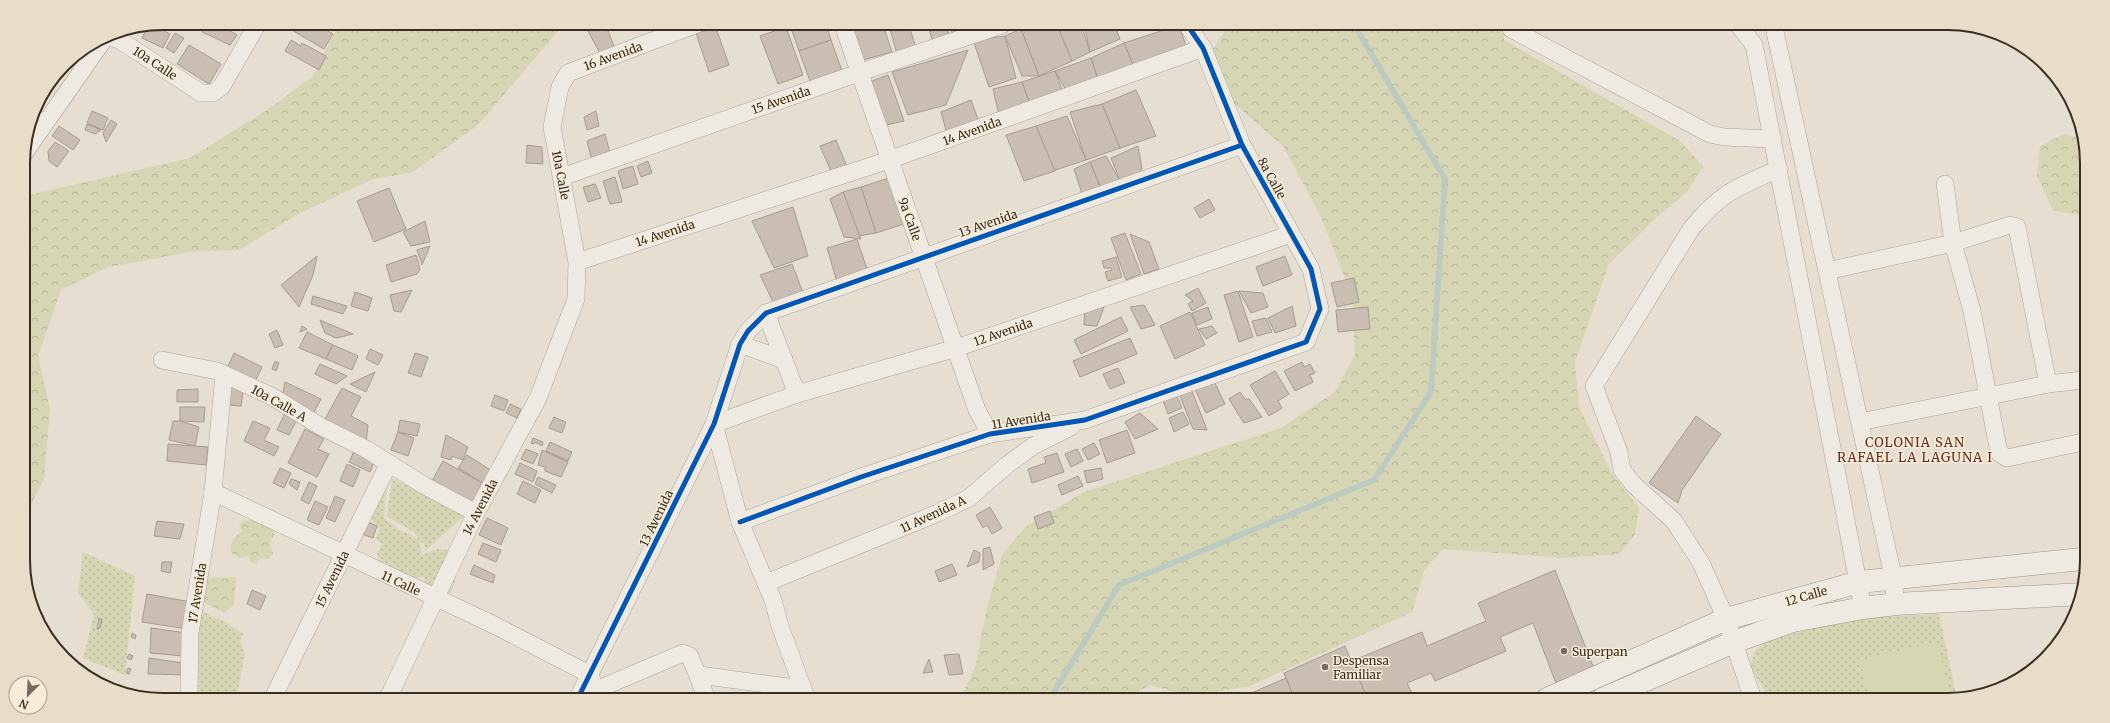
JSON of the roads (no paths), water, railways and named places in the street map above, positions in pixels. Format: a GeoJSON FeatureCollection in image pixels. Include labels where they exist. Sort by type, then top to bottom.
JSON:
{"type":"FeatureCollection","features":[{"type":"Feature","properties":{"kind":"main road","name":"12 Calle"},"geometry":{"type":"LineString","coordinates":[[1560,693],[1726,619],[1859,582],[2080,559]]}},
{"type":"Feature","properties":{"kind":"main road","name":"12 Calle"},"geometry":{"type":"LineString","coordinates":[[1616,693],[1734,642],[1793,621],[1863,608],[1896,604],[2075,594]]}},
{"type":"Feature","properties":{"kind":"street","name":"10a Calle"},"geometry":{"type":"LineString","coordinates":[[122,37],[201,93],[213,93],[222,86],[254,30]]}},
{"type":"Feature","properties":{"kind":"street","name":"16 Avenida"},"geometry":{"type":"LineString","coordinates":[[560,87],[568,73],[681,30]]}},
{"type":"Feature","properties":{"kind":"street","name":"9a Calle"},"geometry":{"type":"LineString","coordinates":[[845,30],[861,72],[889,160],[924,256],[976,410],[990,434]]}},
{"type":"Feature","properties":{"kind":"street","name":"15 Avenida"},"geometry":{"type":"LineString","coordinates":[[562,177],[861,72],[987,30]]}},
{"type":"Feature","properties":{"kind":"street","name":"8a Calle"},"geometry":{"type":"LineString","coordinates":[[1191,30],[1203,48],[1242,145],[1311,269],[1320,309],[1306,342]]}},
{"type":"Feature","properties":{"kind":"street"},"geometry":{"type":"LineString","coordinates":[[1513,30],[1710,134],[1724,137],[1773,139]]}},
{"type":"Feature","properties":{"kind":"street"},"geometry":{"type":"LineString","coordinates":[[1742,30],[1754,45],[1863,608]]}},
{"type":"Feature","properties":{"kind":"street"},"geometry":{"type":"LineString","coordinates":[[1775,30],[1893,578],[1896,604]]}},
{"type":"Feature","properties":{"kind":"street"},"geometry":{"type":"LineString","coordinates":[[38,120],[115,39]]}},
{"type":"Feature","properties":{"kind":"street","name":"14 Avenida"},"geometry":{"type":"LineString","coordinates":[[391,693],[476,513],[538,398],[576,299],[577,262],[889,160],[1203,48]]}},
{"type":"Feature","properties":{"kind":"street","name":"10a Calle"},"geometry":{"type":"LineString","coordinates":[[560,87],[552,127],[577,262]]}},
{"type":"Feature","properties":{"kind":"street","name":"13 Avenida"},"geometry":{"type":"LineString","coordinates":[[584,693],[594,687],[714,424],[744,337],[766,313],[1242,145]]}},
{"type":"Feature","properties":{"kind":"street"},"geometry":{"type":"LineString","coordinates":[[1751,693],[1726,619],[1701,563],[1674,521],[1634,485],[1622,470],[1619,452],[1594,386],[1691,229],[1708,208],[1731,190],[1779,169]]}},
{"type":"Feature","properties":{"kind":"street"},"geometry":{"type":"LineString","coordinates":[[1945,184],[1953,243],[1972,311],[1999,453],[2007,458],[2080,443]]}},
{"type":"Feature","properties":{"kind":"street"},"geometry":{"type":"LineString","coordinates":[[1827,271],[1953,243],[2010,225],[2017,227],[2048,384]]}},
{"type":"Feature","properties":{"kind":"street","name":"12 Avenida"},"geometry":{"type":"LineString","coordinates":[[714,424],[797,394],[956,348],[1291,234]]}},
{"type":"Feature","properties":{"kind":"street"},"geometry":{"type":"LineString","coordinates":[[766,313],[797,394]]}},
{"type":"Feature","properties":{"kind":"street"},"geometry":{"type":"LineString","coordinates":[[744,337],[784,360]]}},
{"type":"Feature","properties":{"kind":"street","name":"11 Avenida"},"geometry":{"type":"LineString","coordinates":[[740,522],[861,477],[990,434],[1085,420],[1306,342]]}},
{"type":"Feature","properties":{"kind":"street","name":"10a Calle A"},"geometry":{"type":"LineString","coordinates":[[162,360],[217,371],[273,397],[320,426],[366,449],[426,486],[476,513]]}},
{"type":"Feature","properties":{"kind":"street","name":"17 Avenida"},"geometry":{"type":"LineString","coordinates":[[189,693],[190,633],[213,492],[224,374]]}},
{"type":"Feature","properties":{"kind":"street"},"geometry":{"type":"LineString","coordinates":[[1860,422],[1987,395],[2048,384],[2080,380]]}},
{"type":"Feature","properties":{"kind":"street","name":"11 Avenida A"},"geometry":{"type":"LineString","coordinates":[[766,584],[945,510],[969,498],[1006,465],[1034,446],[1085,420]]}},
{"type":"Feature","properties":{"kind":"street"},"geometry":{"type":"LineString","coordinates":[[699,675],[804,693],[766,584],[740,522],[714,424]]}},
{"type":"Feature","properties":{"kind":"street","name":"15 Avenida"},"geometry":{"type":"LineString","coordinates":[[276,693],[389,463]]}},
{"type":"Feature","properties":{"kind":"street","name":"11 Calle"},"geometry":{"type":"LineString","coordinates":[[213,492],[344,556],[494,625],[594,687]]}},
{"type":"Feature","properties":{"kind":"street"},"geometry":{"type":"LineString","coordinates":[[594,687],[683,653],[690,656],[699,675],[705,693]]}},
{"type":"Feature","properties":{"kind":"waterway"},"geometry":{"type":"LineString","coordinates":[[1053,693],[1119,585],[1374,480],[1431,392],[1445,179],[1357,30]]}},
{"type":"Feature","properties":{"kind":"place","name":"Superpan"},"geometry":{"type":"Point","coordinates":[1564,651]}},
{"type":"Feature","properties":{"kind":"place","name":"Despensa Familiar"},"geometry":{"type":"Point","coordinates":[1325,667]}},
{"type":"Feature","properties":{"kind":"district","name":"COLONIA SAN RAFAEL LA LAGUNA I"},"geometry":{"type":"Point","coordinates":[1915,450]}}]}
